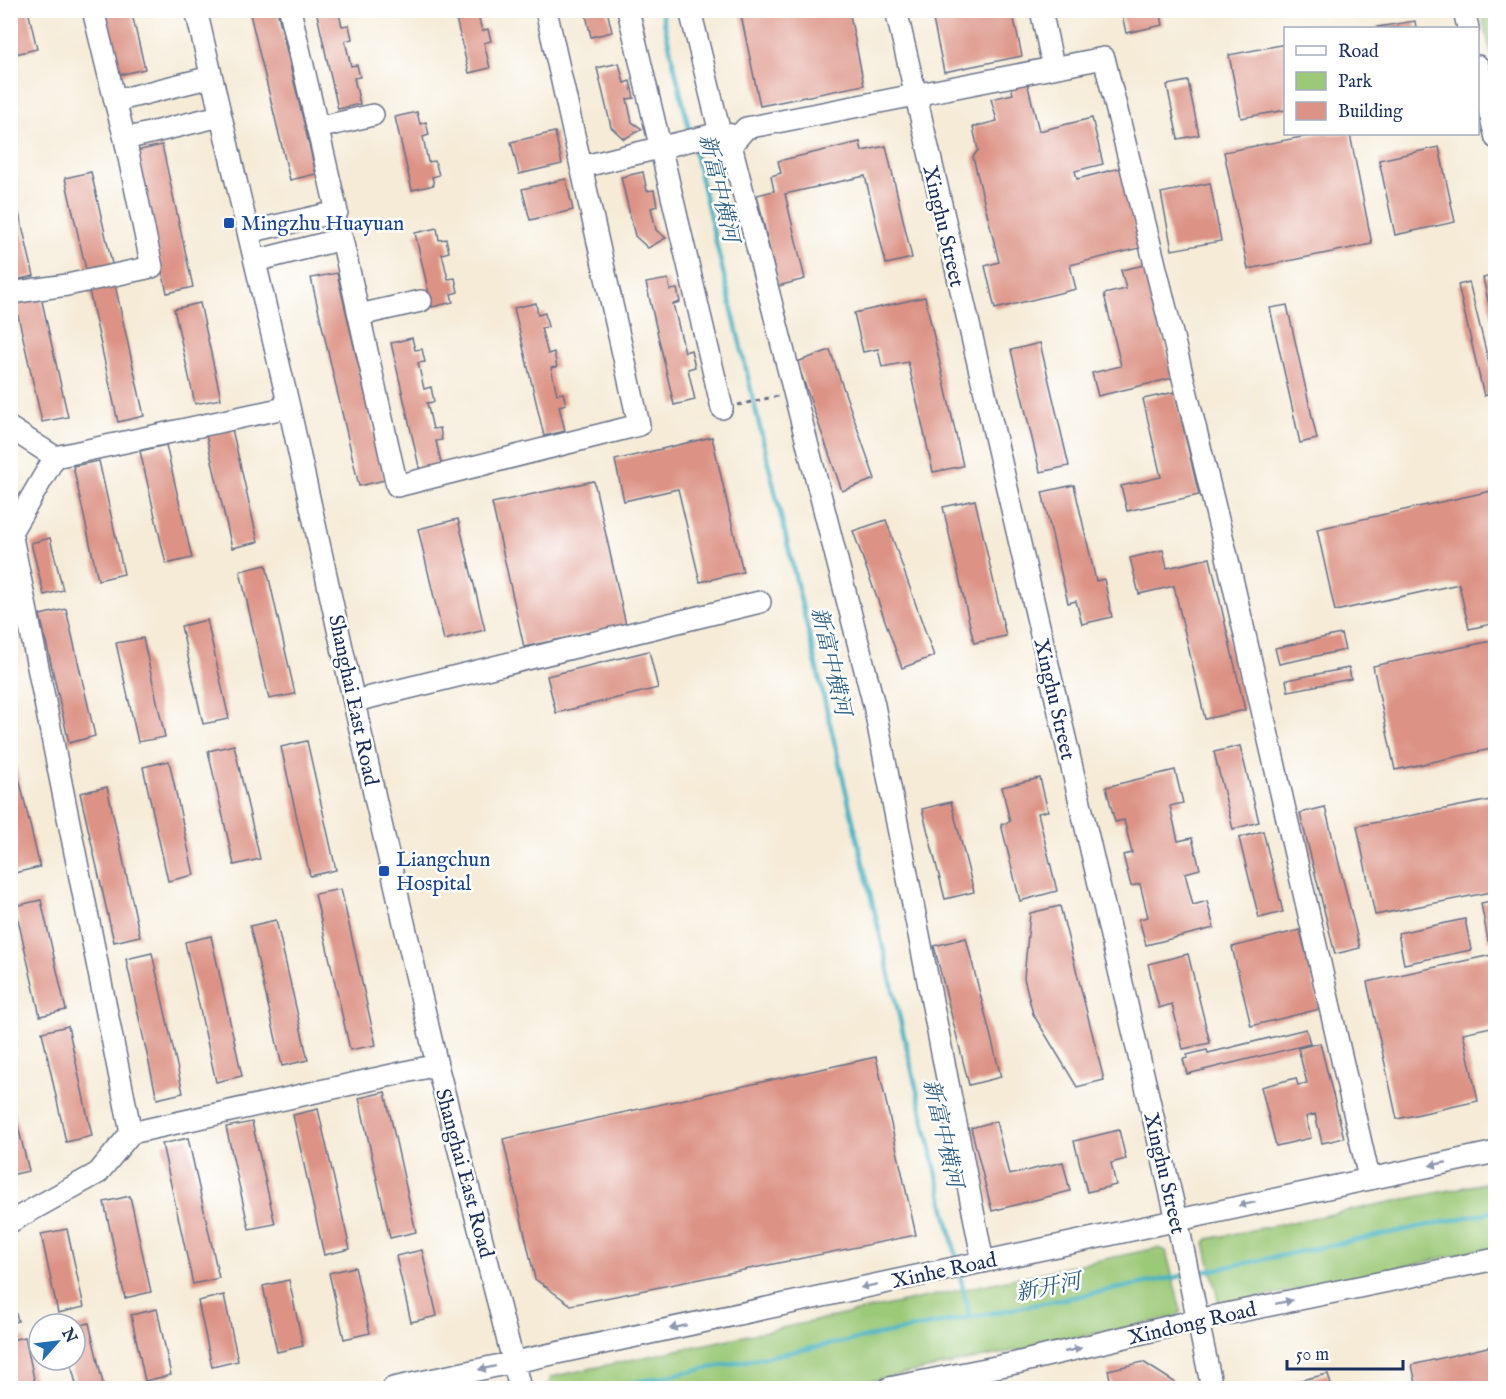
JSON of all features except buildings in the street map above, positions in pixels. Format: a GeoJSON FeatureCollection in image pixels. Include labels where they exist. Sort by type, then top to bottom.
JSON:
{"type":"FeatureCollection","features":[{"type":"Feature","properties":{"kind":"street"},"geometry":{"type":"LineString","coordinates":[[10,293],[67,285],[152,267],[125,139],[93,10]]}},
{"type":"Feature","properties":{"kind":"street","name":"Shanghai East Road"},"geometry":{"type":"LineString","coordinates":[[196,10],[289,407],[376,802],[437,1065],[515,1362],[520,1389]]}},
{"type":"Feature","properties":{"kind":"street"},"geometry":{"type":"LineString","coordinates":[[248,232],[337,212],[290,10]]}},
{"type":"Feature","properties":{"kind":"street"},"geometry":{"type":"LineString","coordinates":[[255,261],[342,239],[397,486],[639,425],[546,10]]}},
{"type":"Feature","properties":{"kind":"street"},"geometry":{"type":"LineString","coordinates":[[628,10],[668,146],[731,406]]}},
{"type":"Feature","properties":{"kind":"street"},"geometry":{"type":"LineString","coordinates":[[690,10],[723,135],[731,145],[874,705],[975,1263]]}},
{"type":"Feature","properties":{"kind":"street","name":"Xinghu Street"},"geometry":{"type":"LineString","coordinates":[[896,10],[914,96],[1176,1220],[1212,1389]]}},
{"type":"Feature","properties":{"kind":"street"},"geometry":{"type":"LineString","coordinates":[[1041,10],[1053,66]]}},
{"type":"Feature","properties":{"kind":"street"},"geometry":{"type":"LineString","coordinates":[[1464,10],[1468,27]]}},
{"type":"Feature","properties":{"kind":"street"},"geometry":{"type":"LineString","coordinates":[[581,167],[746,128],[914,96],[1053,66],[1104,58],[1226,552],[1369,1178]]}},
{"type":"Feature","properties":{"kind":"street"},"geometry":{"type":"LineString","coordinates":[[1479,70],[1496,138]]}},
{"type":"Feature","properties":{"kind":"street"},"geometry":{"type":"LineString","coordinates":[[115,101],[211,77]]}},
{"type":"Feature","properties":{"kind":"street"},"geometry":{"type":"LineString","coordinates":[[317,128],[373,115]]}},
{"type":"Feature","properties":{"kind":"street"},"geometry":{"type":"LineString","coordinates":[[125,139],[220,116]]}},
{"type":"Feature","properties":{"kind":"street"},"geometry":{"type":"LineString","coordinates":[[359,315],[421,301]]}},
{"type":"Feature","properties":{"kind":"street"},"geometry":{"type":"LineString","coordinates":[[10,428],[55,457],[289,407]]}},
{"type":"Feature","properties":{"kind":"street"},"geometry":{"type":"LineString","coordinates":[[55,457],[11,532],[131,1132]]}},
{"type":"Feature","properties":{"kind":"street"},"geometry":{"type":"LineString","coordinates":[[355,701],[759,602]]}},
{"type":"Feature","properties":{"kind":"street"},"geometry":{"type":"LineString","coordinates":[[10,1222],[98,1173],[131,1132],[437,1065]]}},
{"type":"Feature","properties":{"kind":"street","name":"Xinhe Road"},"geometry":{"type":"LineString","coordinates":[[393,1389],[1496,1152]]}},
{"type":"Feature","properties":{"kind":"street","name":"Xindong Road"},"geometry":{"type":"LineString","coordinates":[[889,1389],[1016,1363],[1197,1320],[1496,1259]]}},
{"type":"Feature","properties":{"kind":"path"},"geometry":{"type":"LineString","coordinates":[[731,406],[769,398]]}},
{"type":"Feature","properties":{"kind":"green space"},"geometry":{"type":"Polygon","coordinates":[[[1481,11],[1495,11],[1495,71],[1481,11]]]}},
{"type":"Feature","properties":{"kind":"green space"},"geometry":{"type":"Polygon","coordinates":[[[1495,1181],[1495,1247],[1222,1306],[1219,1303],[1205,1243],[1208,1239],[1495,1181]]]}},
{"type":"Feature","properties":{"kind":"green space"},"geometry":{"type":"Polygon","coordinates":[[[1157,1248],[1166,1251],[1181,1311],[1177,1317],[836,1388],[548,1386],[551,1377],[1157,1248]]]}},
{"type":"Feature","properties":{"kind":"waterway","name":"新富中横河"},"geometry":{"type":"LineString","coordinates":[[661,10],[690,133]]}},
{"type":"Feature","properties":{"kind":"waterway","name":"新富中横河"},"geometry":{"type":"LineString","coordinates":[[693,145],[957,1260]]}},
{"type":"Feature","properties":{"kind":"waterway","name":"新开河"},"geometry":{"type":"LineString","coordinates":[[1193,1274],[1496,1211]]}},
{"type":"Feature","properties":{"kind":"waterway","name":"新富中横河"},"geometry":{"type":"LineString","coordinates":[[959,1271],[970,1318]]}},
{"type":"Feature","properties":{"kind":"waterway","name":"新开河"},"geometry":{"type":"LineString","coordinates":[[606,1388],[1182,1276]]}},
{"type":"Feature","properties":{"kind":"place","name":"Mingzhu Huayuan"},"geometry":{"type":"Point","coordinates":[229,223]}},
{"type":"Feature","properties":{"kind":"place","name":"Liangchun Hospital"},"geometry":{"type":"Point","coordinates":[384,871]}}]}
